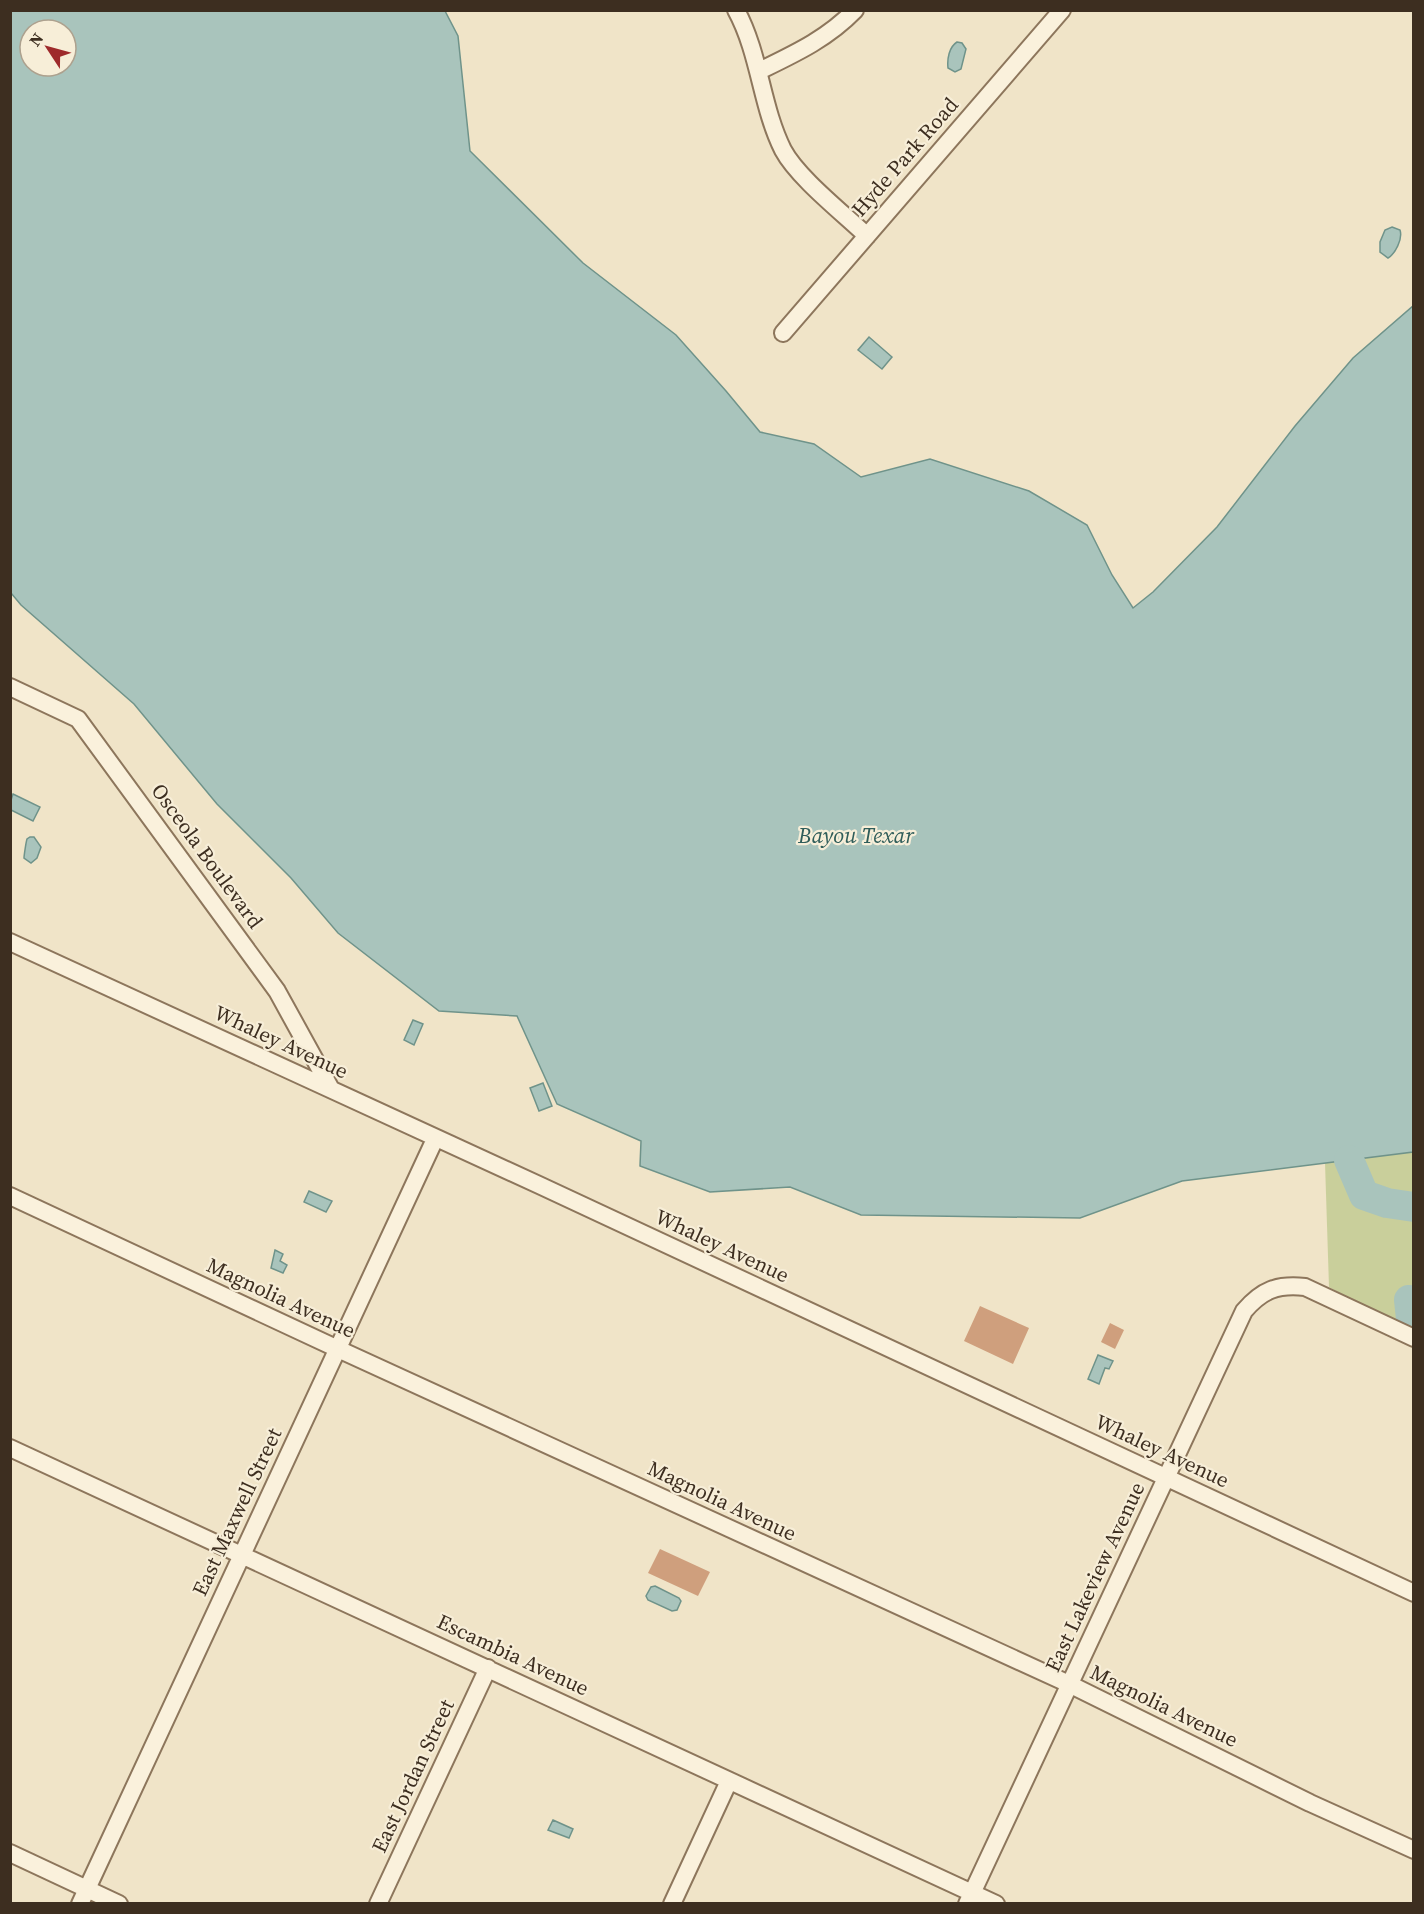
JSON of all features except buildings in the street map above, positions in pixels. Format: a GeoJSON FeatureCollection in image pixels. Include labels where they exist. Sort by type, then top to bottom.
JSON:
{"type":"FeatureCollection","features":[{"type":"Feature","properties":{"kind":"street"},"geometry":{"type":"LineString","coordinates":[[736,10],[751,45],[774,131],[784,152],[798,172],[867,236]]}},
{"type":"Feature","properties":{"kind":"street"},"geometry":{"type":"LineString","coordinates":[[759,71],[816,43],[840,26],[855,10]]}},
{"type":"Feature","properties":{"kind":"street","name":"Hyde Park Road"},"geometry":{"type":"LineString","coordinates":[[783,333],[1062,10]]}},
{"type":"Feature","properties":{"kind":"street","name":"Osceola Boulevard"},"geometry":{"type":"LineString","coordinates":[[10,687],[78,719],[277,990],[331,1089]]}},
{"type":"Feature","properties":{"kind":"street","name":"Whaley Avenue"},"geometry":{"type":"LineString","coordinates":[[10,942],[539,1185],[1413,1593]]}},
{"type":"Feature","properties":{"kind":"street","name":"East Maxwell Street"},"geometry":{"type":"LineString","coordinates":[[84,1896],[435,1139]]}},
{"type":"Feature","properties":{"kind":"street","name":"Magnolia Avenue"},"geometry":{"type":"LineString","coordinates":[[10,1196],[338,1349],[1070,1684],[1310,1803],[1413,1850]]}},
{"type":"Feature","properties":{"kind":"street","name":"East Lakeview Avenue"},"geometry":{"type":"LineString","coordinates":[[969,1898],[1244,1311],[1260,1295],[1282,1286],[1305,1287],[1413,1338]]}},
{"type":"Feature","properties":{"kind":"street","name":"Escambia Avenue"},"geometry":{"type":"LineString","coordinates":[[10,1448],[729,1781],[969,1898],[996,1904]]}},
{"type":"Feature","properties":{"kind":"street","name":"East Jordan Street"},"geometry":{"type":"LineString","coordinates":[[378,1904],[488,1668]]}},
{"type":"Feature","properties":{"kind":"street"},"geometry":{"type":"LineString","coordinates":[[672,1904],[729,1781]]}},
{"type":"Feature","properties":{"kind":"street"},"geometry":{"type":"LineString","coordinates":[[10,1853],[84,1896],[119,1904]]}},
{"type":"Feature","properties":{"kind":"green space"},"geometry":{"type":"Polygon","coordinates":[[[1413,1152],[1413,1328],[1394,1324],[1329,1287],[1325,1163],[1413,1152]]]}},
{"type":"Feature","properties":{"kind":"water","name":"Bayou Texar"},"geometry":{"type":"Polygon","coordinates":[[[10,11],[445,11],[458,36],[470,151],[583,263],[676,335],[760,432],[814,444],[861,477],[930,459],[1029,491],[1087,525],[1112,575],[1133,608],[1153,592],[1217,527],[1295,426],[1353,358],[1413,306],[1413,1152],[1182,1181],[1080,1218],[861,1215],[790,1187],[710,1192],[640,1166],[641,1141],[557,1104],[517,1016],[439,1011],[338,933],[291,878],[217,804],[134,704],[21,605],[11,593],[10,11]]]}},
{"type":"Feature","properties":{"kind":"water"},"geometry":{"type":"Polygon","coordinates":[[[957,42],[962,43],[966,49],[961,69],[955,72],[948,68],[948,61],[950,50],[957,42]]]}},
{"type":"Feature","properties":{"kind":"water"},"geometry":{"type":"Polygon","coordinates":[[[1392,227],[1400,230],[1401,234],[1396,250],[1388,258],[1380,252],[1380,242],[1385,230],[1392,227]]]}},
{"type":"Feature","properties":{"kind":"water"},"geometry":{"type":"Polygon","coordinates":[[[869,337],[892,357],[882,369],[858,350],[869,337]]]}},
{"type":"Feature","properties":{"kind":"water"},"geometry":{"type":"Polygon","coordinates":[[[13,794],[40,807],[33,821],[11,810],[13,794]]]}},
{"type":"Feature","properties":{"kind":"water"},"geometry":{"type":"Polygon","coordinates":[[[34,837],[41,847],[37,858],[31,863],[24,858],[27,839],[34,837]]]}},
{"type":"Feature","properties":{"kind":"water"},"geometry":{"type":"Polygon","coordinates":[[[413,1020],[423,1024],[414,1045],[404,1040],[413,1020]]]}},
{"type":"Feature","properties":{"kind":"water"},"geometry":{"type":"Polygon","coordinates":[[[543,1083],[552,1106],[539,1111],[530,1088],[543,1083]]]}},
{"type":"Feature","properties":{"kind":"water"},"geometry":{"type":"Polygon","coordinates":[[[309,1191],[332,1201],[326,1212],[304,1202],[309,1191]]]}},
{"type":"Feature","properties":{"kind":"water"},"geometry":{"type":"Polygon","coordinates":[[[275,1250],[283,1254],[280,1261],[287,1265],[283,1273],[271,1268],[275,1250]]]}},
{"type":"Feature","properties":{"kind":"water"},"geometry":{"type":"Polygon","coordinates":[[[1098,1355],[1113,1361],[1109,1369],[1105,1368],[1099,1384],[1088,1379],[1098,1355]]]}},
{"type":"Feature","properties":{"kind":"water"},"geometry":{"type":"Polygon","coordinates":[[[655,1586],[679,1598],[681,1601],[677,1610],[672,1611],[648,1600],[646,1596],[651,1587],[655,1586]]]}},
{"type":"Feature","properties":{"kind":"water"},"geometry":{"type":"Polygon","coordinates":[[[553,1820],[573,1829],[569,1838],[548,1830],[553,1820]]]}},
{"type":"Feature","properties":{"kind":"waterway"},"geometry":{"type":"LineString","coordinates":[[1349,1160],[1364,1195],[1387,1203],[1414,1207]]}},
{"type":"Feature","properties":{"kind":"waterway"},"geometry":{"type":"LineString","coordinates":[[1411,1319],[1409,1300],[1414,1302]]}}]}
